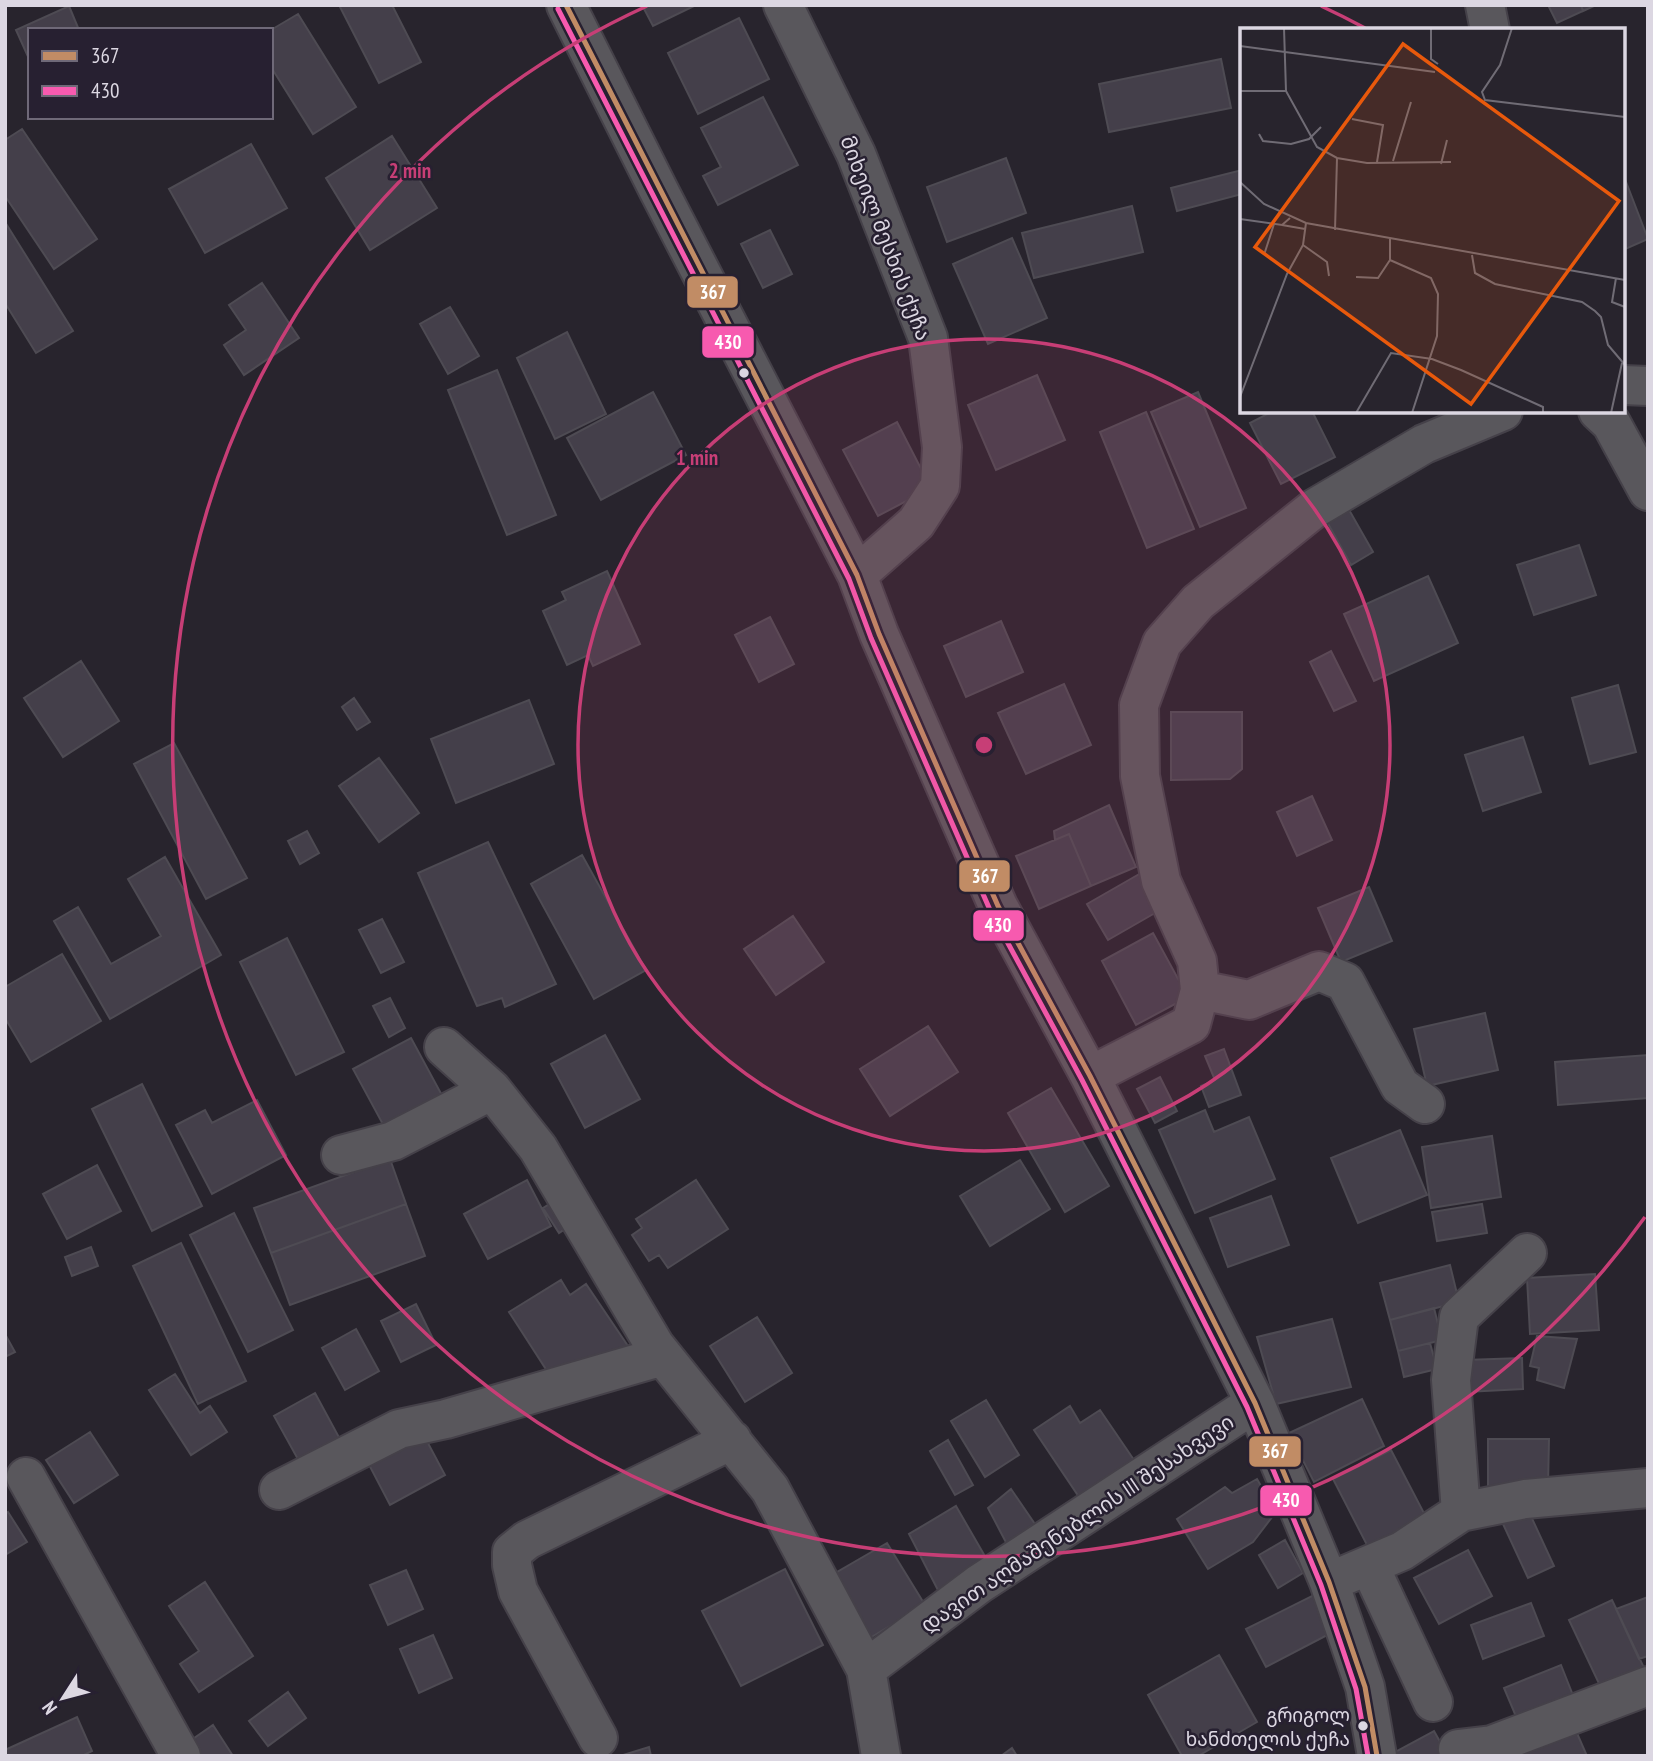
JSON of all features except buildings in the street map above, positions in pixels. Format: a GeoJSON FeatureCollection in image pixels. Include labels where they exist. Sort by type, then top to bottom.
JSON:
{"type":"FeatureCollection","features":[{"type":"Feature","properties":{"kind":"street"},"geometry":{"type":"LineString","coordinates":[[566,5],[857,575],[998,906],[1090,1076],[1255,1403],[1329,1582],[1365,1687],[1377,1756]]}},
{"type":"Feature","properties":{"kind":"street","name":"მიხეილ მესხის ქუჩა"},"geometry":{"type":"LineString","coordinates":[[783,5],[856,154],[928,338],[937,406],[942,447],[940,486],[916,523],[857,575]]}},
{"type":"Feature","properties":{"kind":"street"},"geometry":{"type":"LineString","coordinates":[[1485,5],[1490,28]]}},
{"type":"Feature","properties":{"kind":"street"},"geometry":{"type":"LineString","coordinates":[[1625,385],[1648,386]]}},
{"type":"Feature","properties":{"kind":"street"},"geometry":{"type":"LineString","coordinates":[[1090,1076],[1191,1024],[1200,990],[1197,961],[1161,881],[1140,775],[1139,705],[1161,643],[1198,602],[1315,508],[1424,444],[1498,413]]}},
{"type":"Feature","properties":{"kind":"street"},"geometry":{"type":"LineString","coordinates":[[1600,413],[1611,423],[1648,491]]}},
{"type":"Feature","properties":{"kind":"street"},"geometry":{"type":"LineString","coordinates":[[1200,990],[1249,1000],[1319,971],[1345,982],[1400,1086],[1425,1104]]}},
{"type":"Feature","properties":{"kind":"street"},"geometry":{"type":"LineString","coordinates":[[444,1047],[492,1090],[538,1148],[663,1356],[770,1489],[866,1669],[881,1756]]}},
{"type":"Feature","properties":{"kind":"street"},"geometry":{"type":"LineString","coordinates":[[341,1155],[393,1141],[492,1090]]}},
{"type":"Feature","properties":{"kind":"street"},"geometry":{"type":"LineString","coordinates":[[1461,1511],[1451,1380],[1459,1317],[1527,1253]]}},
{"type":"Feature","properties":{"kind":"street"},"geometry":{"type":"LineString","coordinates":[[279,1490],[399,1429],[473,1412],[663,1356]]}},
{"type":"Feature","properties":{"kind":"street","name":"დავით აღმაშენებლის III შესახვევი"},"geometry":{"type":"LineString","coordinates":[[866,1669],[979,1584],[1255,1403]]}},
{"type":"Feature","properties":{"kind":"street"},"geometry":{"type":"LineString","coordinates":[[598,1738],[518,1591],[512,1552],[527,1540],[732,1440]]}},
{"type":"Feature","properties":{"kind":"street"},"geometry":{"type":"LineString","coordinates":[[26,1477],[181,1756]]}},
{"type":"Feature","properties":{"kind":"street"},"geometry":{"type":"LineString","coordinates":[[1329,1582],[1402,1550],[1461,1511],[1525,1499],[1648,1488]]}},
{"type":"Feature","properties":{"kind":"street"},"geometry":{"type":"LineString","coordinates":[[1369,1565],[1433,1702],[1460,1752],[1492,1745],[1648,1686]]}},
{"type":"Feature","properties":{"kind":"street"},"geometry":{"type":"LineString","coordinates":[[1365,1687],[1433,1702]]}},
{"type":"Feature","properties":{"kind":"transit line","name":"367"},"geometry":{"type":"LineString","coordinates":[[566,5],[857,575],[879,634],[998,906],[1090,1076],[1255,1403],[1329,1582],[1365,1687],[1377,1756]]}},
{"type":"Feature","properties":{"kind":"transit line","name":"430"},"geometry":{"type":"LineString","coordinates":[[558,9],[849,579],[871,638],[990,910],[1082,1080],[1247,1407],[1321,1585],[1356,1689],[1368,1756]]}},
{"type":"Feature","properties":{"kind":"place","name":"გრიგოლ ხანძთელის ქუჩა"},"geometry":{"type":"Point","coordinates":[1363,1726]}}]}
